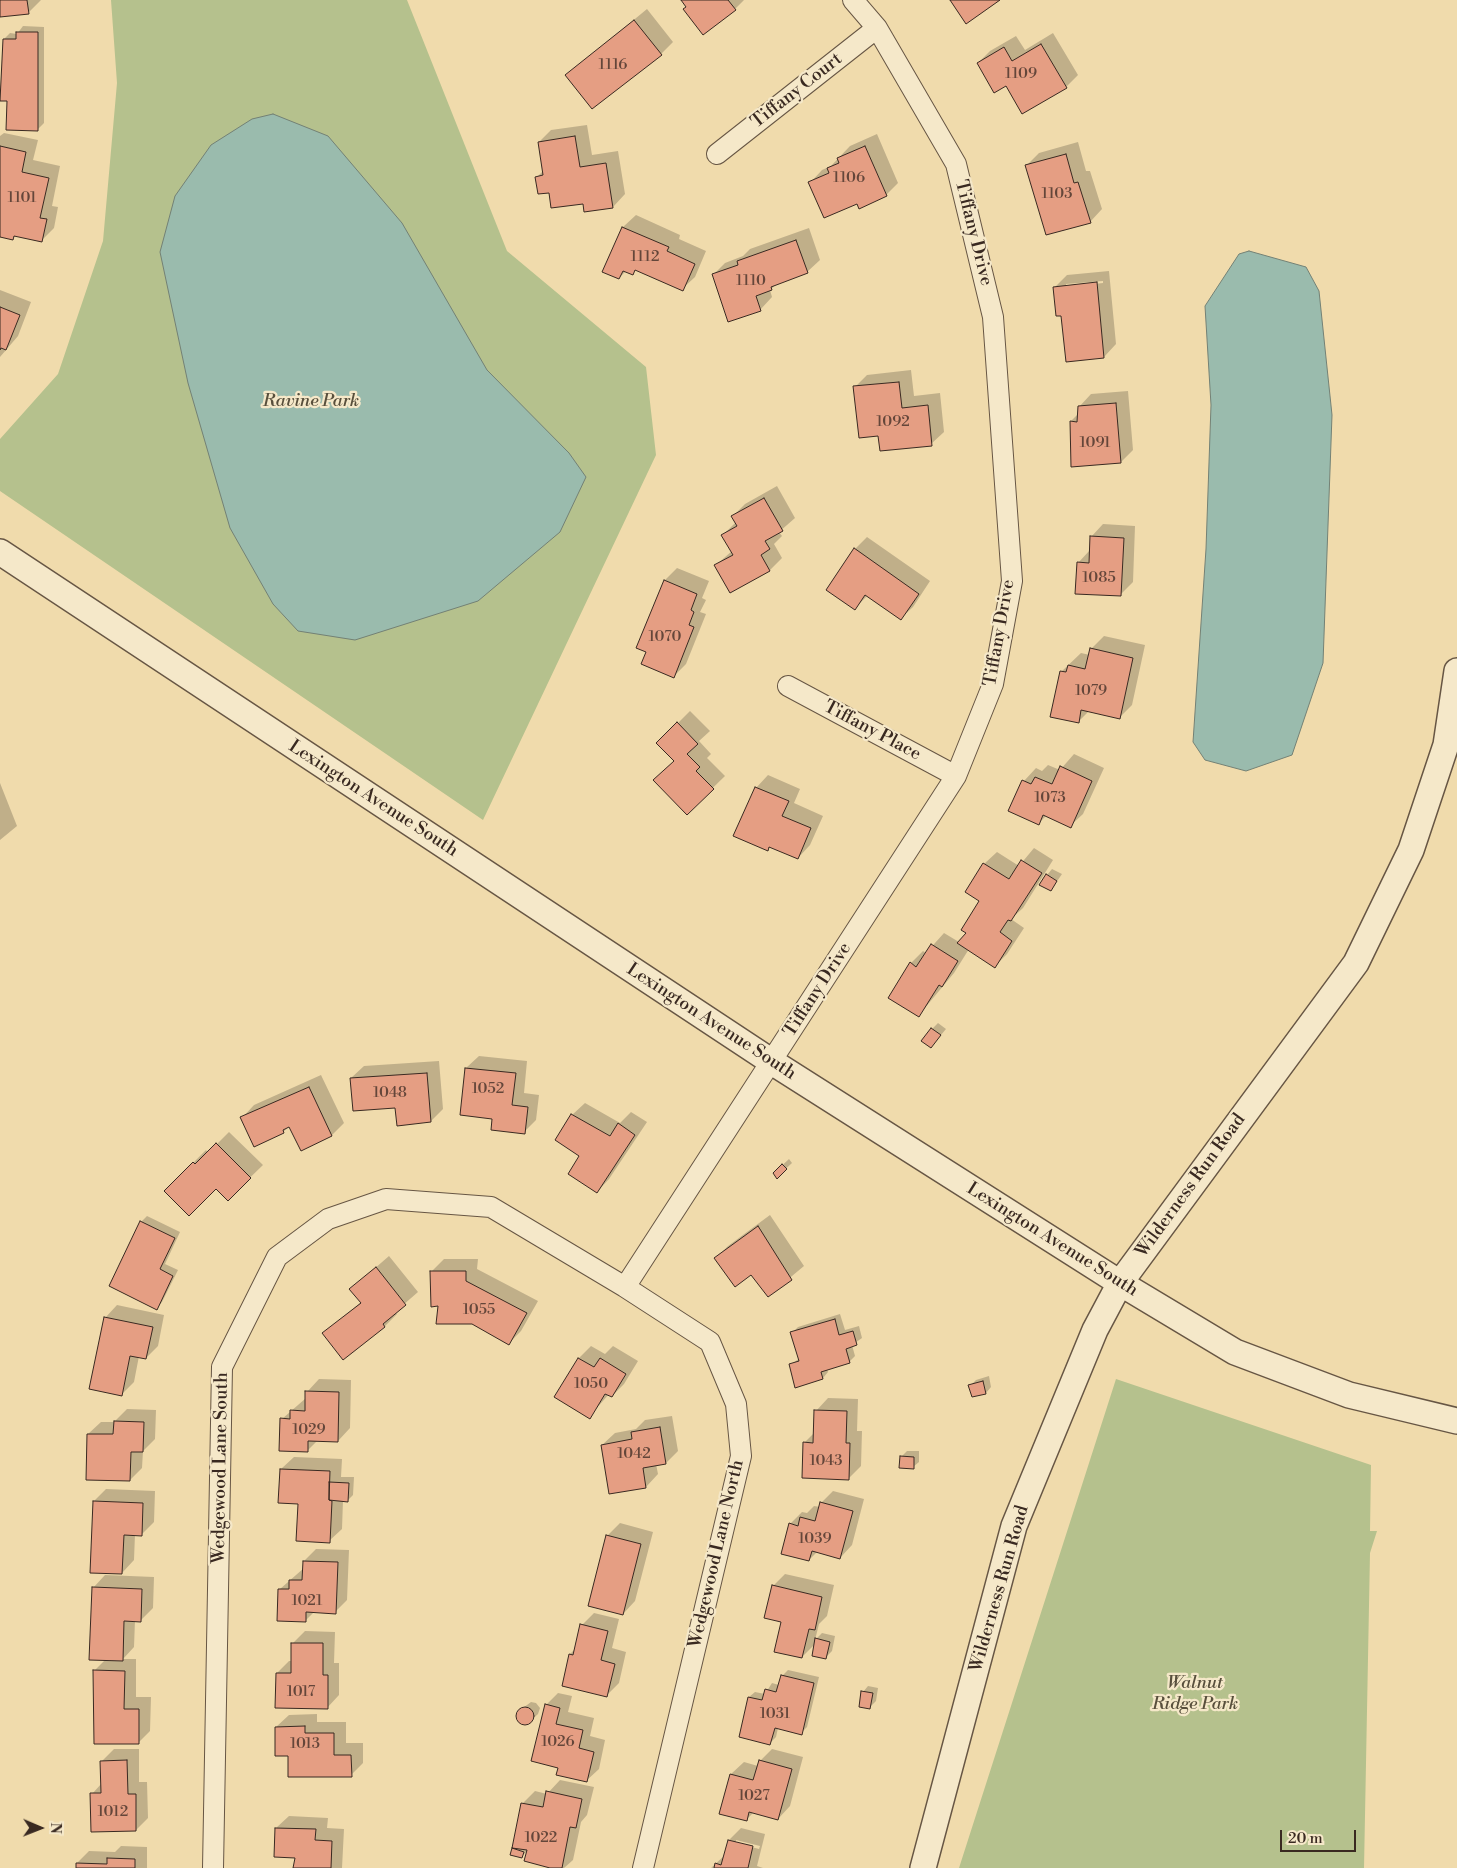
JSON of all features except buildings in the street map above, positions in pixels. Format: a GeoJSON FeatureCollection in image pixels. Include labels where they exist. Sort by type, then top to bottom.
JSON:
{"type":"FeatureCollection","features":[{"type":"Feature","properties":{"kind":"street","name":"Tiffany Drive"},"geometry":{"type":"LineString","coordinates":[[625,1287],[956,776],[994,684],[1012,581],[993,317],[956,164],[877,28],[853,0]]}},
{"type":"Feature","properties":{"kind":"street","name":"Tiffany Court"},"geometry":{"type":"LineString","coordinates":[[717,154],[877,28]]}},
{"type":"Feature","properties":{"kind":"street","name":"Lexington Avenue South"},"geometry":{"type":"LineString","coordinates":[[0,552],[772,1062],[1120,1283],[1234,1352],[1349,1394],[1457,1421]]}},
{"type":"Feature","properties":{"kind":"street","name":"Wilderness Run Road"},"geometry":{"type":"LineString","coordinates":[[924,1868],[1014,1526],[1095,1330],[1120,1283],[1356,963],[1412,850],[1446,745],[1457,670]]}},
{"type":"Feature","properties":{"kind":"street","name":"Tiffany Place"},"geometry":{"type":"LineString","coordinates":[[788,686],[956,776]]}},
{"type":"Feature","properties":{"kind":"street","name":"Wedgewood Lane South"},"geometry":{"type":"LineString","coordinates":[[213,1868],[222,1367],[277,1257],[328,1219],[386,1199],[491,1207],[625,1287]]}},
{"type":"Feature","properties":{"kind":"street","name":"Wedgewood Lane North"},"geometry":{"type":"LineString","coordinates":[[625,1287],[710,1342],[736,1404],[741,1456],[643,1868]]}},
{"type":"Feature","properties":{"kind":"green space","name":"Ravine Park"},"geometry":{"type":"Polygon","coordinates":[[[111,0],[407,0],[507,251],[646,367],[656,455],[483,820],[0,491],[0,439],[58,374],[103,241],[117,83],[111,0]]]}},
{"type":"Feature","properties":{"kind":"green space","name":"Walnut Ridge Park"},"geometry":{"type":"Polygon","coordinates":[[[1116,1379],[1371,1465],[1370,1531],[1377,1531],[1370,1553],[1364,1868],[959,1868],[1116,1379]]]}},
{"type":"Feature","properties":{"kind":"shaded area"},"geometry":{"type":"Polygon","coordinates":[[[273,114],[328,136],[402,223],[487,370],[569,453],[586,477],[560,532],[478,601],[355,640],[298,631],[273,604],[230,528],[188,383],[160,252],[175,196],[211,145],[252,119],[273,114]]]}},
{"type":"Feature","properties":{"kind":"shaded area"},"geometry":{"type":"Polygon","coordinates":[[[1249,251],[1306,267],[1319,291],[1332,415],[1323,663],[1292,755],[1246,771],[1205,760],[1193,742],[1206,549],[1211,405],[1205,306],[1239,254],[1249,251]]]}}]}
